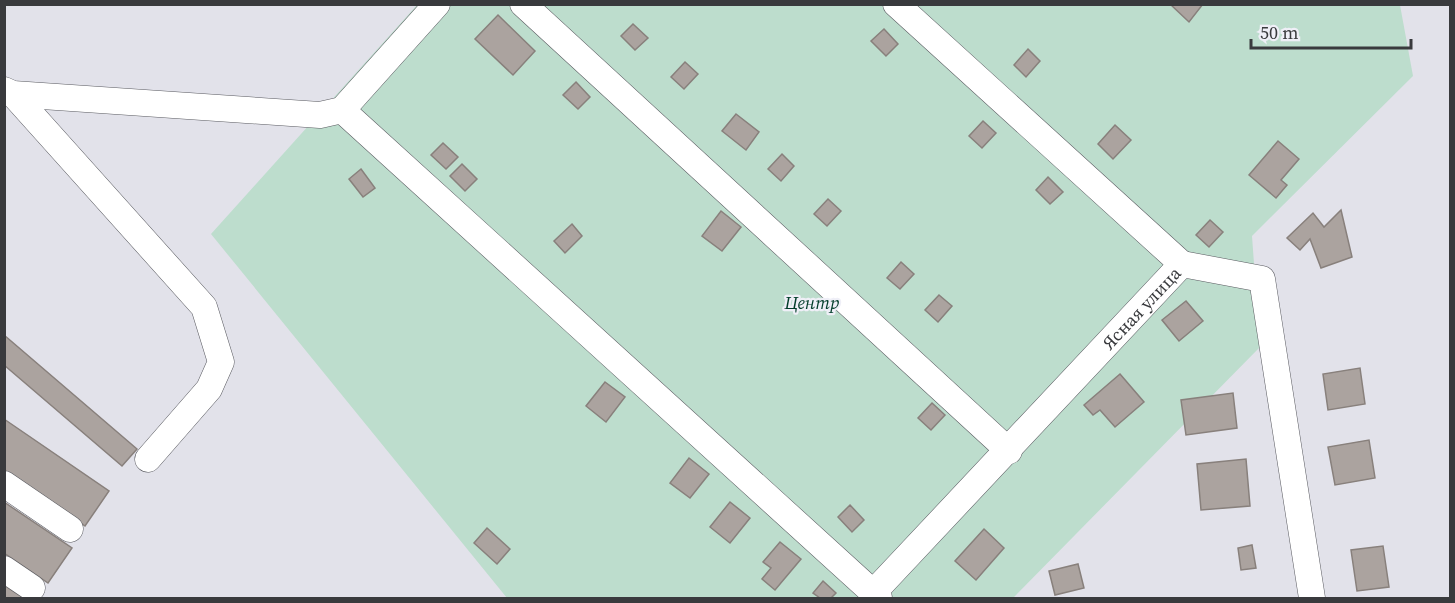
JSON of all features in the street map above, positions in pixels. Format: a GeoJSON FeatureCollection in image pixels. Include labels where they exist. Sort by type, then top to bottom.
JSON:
{"type":"FeatureCollection","features":[{"type":"Feature","properties":{"kind":"street"},"geometry":{"type":"LineString","coordinates":[[9,92],[320,115],[342,110],[437,4]]}},
{"type":"Feature","properties":{"kind":"street"},"geometry":{"type":"LineString","coordinates":[[523,4],[1009,451]]}},
{"type":"Feature","properties":{"kind":"street"},"geometry":{"type":"LineString","coordinates":[[896,4],[1182,264]]}},
{"type":"Feature","properties":{"kind":"street"},"geometry":{"type":"LineString","coordinates":[[9,92],[204,307],[221,362],[209,389],[148,459]]}},
{"type":"Feature","properties":{"kind":"street"},"geometry":{"type":"LineString","coordinates":[[342,110],[876,596]]}},
{"type":"Feature","properties":{"kind":"street","name":"Ясная улица"},"geometry":{"type":"LineString","coordinates":[[876,596],[1182,264],[1262,279],[1312,598]]}},
{"type":"Feature","properties":{"kind":"street"},"geometry":{"type":"LineString","coordinates":[[4,484],[70,529]]}},
{"type":"Feature","properties":{"kind":"street"},"geometry":{"type":"LineString","coordinates":[[4,569],[32,588]]}},
{"type":"Feature","properties":{"kind":"green space","name":"Центр"},"geometry":{"type":"Polygon","coordinates":[[[417,5],[1400,5],[1413,76],[1252,236],[1260,347],[1013,598],[507,598],[211,234],[417,5]]]}},
{"type":"Feature","properties":{"kind":"building"},"geometry":{"type":"Polygon","coordinates":[[[1170,4],[1203,4],[1189,22],[1170,4]]]}},
{"type":"Feature","properties":{"kind":"building"},"geometry":{"type":"Polygon","coordinates":[[[498,15],[535,51],[513,75],[475,39],[498,15]]]}},
{"type":"Feature","properties":{"kind":"building"},"geometry":{"type":"Polygon","coordinates":[[[633,24],[648,38],[635,50],[621,36],[633,24]]]}},
{"type":"Feature","properties":{"kind":"building"},"geometry":{"type":"Polygon","coordinates":[[[884,29],[898,44],[886,56],[871,41],[884,29]]]}},
{"type":"Feature","properties":{"kind":"building"},"geometry":{"type":"Polygon","coordinates":[[[1028,49],[1040,61],[1026,77],[1014,65],[1028,49]]]}},
{"type":"Feature","properties":{"kind":"building"},"geometry":{"type":"Polygon","coordinates":[[[685,62],[698,74],[684,89],[671,77],[685,62]]]}},
{"type":"Feature","properties":{"kind":"building"},"geometry":{"type":"Polygon","coordinates":[[[576,82],[590,97],[578,109],[563,95],[576,82]]]}},
{"type":"Feature","properties":{"kind":"building"},"geometry":{"type":"Polygon","coordinates":[[[736,114],[759,132],[746,150],[722,131],[736,114]]]}},
{"type":"Feature","properties":{"kind":"building"},"geometry":{"type":"Polygon","coordinates":[[[983,121],[996,133],[982,148],[969,136],[983,121]]]}},
{"type":"Feature","properties":{"kind":"building"},"geometry":{"type":"Polygon","coordinates":[[[1115,125],[1131,140],[1113,159],[1098,144],[1115,125]]]}},
{"type":"Feature","properties":{"kind":"building"},"geometry":{"type":"Polygon","coordinates":[[[1278,141],[1299,159],[1281,180],[1287,185],[1276,198],[1249,175],[1278,141]]]}},
{"type":"Feature","properties":{"kind":"building"},"geometry":{"type":"Polygon","coordinates":[[[443,143],[458,157],[446,169],[431,155],[443,143]]]}},
{"type":"Feature","properties":{"kind":"building"},"geometry":{"type":"Polygon","coordinates":[[[782,154],[794,166],[781,181],[768,169],[782,154]]]}},
{"type":"Feature","properties":{"kind":"building"},"geometry":{"type":"Polygon","coordinates":[[[462,164],[477,179],[465,191],[450,176],[462,164]]]}},
{"type":"Feature","properties":{"kind":"building"},"geometry":{"type":"Polygon","coordinates":[[[361,169],[375,188],[363,197],[349,179],[361,169]]]}},
{"type":"Feature","properties":{"kind":"building"},"geometry":{"type":"Polygon","coordinates":[[[1048,177],[1063,192],[1050,204],[1036,190],[1048,177]]]}},
{"type":"Feature","properties":{"kind":"building"},"geometry":{"type":"Polygon","coordinates":[[[828,199],[841,211],[827,226],[814,214],[828,199]]]}},
{"type":"Feature","properties":{"kind":"building"},"geometry":{"type":"Polygon","coordinates":[[[1341,210],[1352,257],[1321,268],[1310,239],[1300,250],[1287,238],[1313,213],[1324,227],[1341,210]]]}},
{"type":"Feature","properties":{"kind":"building"},"geometry":{"type":"Polygon","coordinates":[[[721,211],[741,227],[722,251],[702,236],[721,211]]]}},
{"type":"Feature","properties":{"kind":"building"},"geometry":{"type":"Polygon","coordinates":[[[1210,220],[1223,232],[1209,247],[1196,235],[1210,220]]]}},
{"type":"Feature","properties":{"kind":"building"},"geometry":{"type":"Polygon","coordinates":[[[572,224],[582,236],[565,253],[554,241],[572,224]]]}},
{"type":"Feature","properties":{"kind":"building"},"geometry":{"type":"Polygon","coordinates":[[[901,262],[914,274],[900,289],[887,278],[901,262]]]}},
{"type":"Feature","properties":{"kind":"building"},"geometry":{"type":"Polygon","coordinates":[[[939,295],[952,306],[938,322],[925,310],[939,295]]]}},
{"type":"Feature","properties":{"kind":"building"},"geometry":{"type":"Polygon","coordinates":[[[1186,301],[1203,321],[1179,341],[1162,320],[1186,301]]]}},
{"type":"Feature","properties":{"kind":"building"},"geometry":{"type":"Polygon","coordinates":[[[4,335],[137,449],[122,466],[4,365],[4,335]]]}},
{"type":"Feature","properties":{"kind":"building"},"geometry":{"type":"Polygon","coordinates":[[[1360,368],[1365,404],[1328,410],[1323,374],[1360,368]]]}},
{"type":"Feature","properties":{"kind":"building"},"geometry":{"type":"Polygon","coordinates":[[[1120,374],[1144,402],[1115,427],[1100,410],[1093,415],[1084,405],[1120,374]]]}},
{"type":"Feature","properties":{"kind":"building"},"geometry":{"type":"Polygon","coordinates":[[[605,382],[625,397],[606,422],[586,406],[605,382]]]}},
{"type":"Feature","properties":{"kind":"building"},"geometry":{"type":"Polygon","coordinates":[[[1233,393],[1237,428],[1186,435],[1181,400],[1233,393]]]}},
{"type":"Feature","properties":{"kind":"building"},"geometry":{"type":"Polygon","coordinates":[[[932,403],[945,415],[931,430],[918,418],[932,403]]]}},
{"type":"Feature","properties":{"kind":"building"},"geometry":{"type":"Polygon","coordinates":[[[4,419],[109,491],[85,526],[4,470],[4,419]]]}},
{"type":"Feature","properties":{"kind":"building"},"geometry":{"type":"Polygon","coordinates":[[[1369,440],[1375,478],[1335,485],[1328,447],[1369,440]]]}},
{"type":"Feature","properties":{"kind":"building"},"geometry":{"type":"Polygon","coordinates":[[[689,458],[709,474],[690,498],[670,483],[689,458]]]}},
{"type":"Feature","properties":{"kind":"building"},"geometry":{"type":"Polygon","coordinates":[[[1246,459],[1250,506],[1201,510],[1197,464],[1246,459]]]}},
{"type":"Feature","properties":{"kind":"building"},"geometry":{"type":"Polygon","coordinates":[[[4,502],[72,548],[48,583],[4,553],[4,502]]]}},
{"type":"Feature","properties":{"kind":"building"},"geometry":{"type":"Polygon","coordinates":[[[730,502],[750,518],[730,543],[710,527],[730,502]]]}},
{"type":"Feature","properties":{"kind":"building"},"geometry":{"type":"Polygon","coordinates":[[[850,505],[864,520],[852,532],[838,517],[850,505]]]}},
{"type":"Feature","properties":{"kind":"building"},"geometry":{"type":"Polygon","coordinates":[[[487,528],[510,549],[497,564],[474,543],[487,528]]]}},
{"type":"Feature","properties":{"kind":"building"},"geometry":{"type":"Polygon","coordinates":[[[984,529],[1004,548],[976,580],[955,561],[984,529]]]}},
{"type":"Feature","properties":{"kind":"building"},"geometry":{"type":"Polygon","coordinates":[[[780,542],[801,559],[775,590],[762,579],[771,568],[763,562],[780,542]]]}},
{"type":"Feature","properties":{"kind":"building"},"geometry":{"type":"Polygon","coordinates":[[[1252,545],[1256,568],[1241,570],[1238,548],[1252,545]]]}},
{"type":"Feature","properties":{"kind":"building"},"geometry":{"type":"Polygon","coordinates":[[[1383,546],[1389,587],[1357,591],[1351,550],[1383,546]]]}},
{"type":"Feature","properties":{"kind":"building"},"geometry":{"type":"Polygon","coordinates":[[[1078,564],[1084,588],[1055,595],[1049,571],[1078,564]]]}},
{"type":"Feature","properties":{"kind":"building"},"geometry":{"type":"Polygon","coordinates":[[[823,581],[836,593],[831,598],[820,598],[813,593],[823,581]]]}},
{"type":"Feature","properties":{"kind":"building"},"geometry":{"type":"Polygon","coordinates":[[[4,585],[24,598],[4,598],[4,585]]]}}]}
